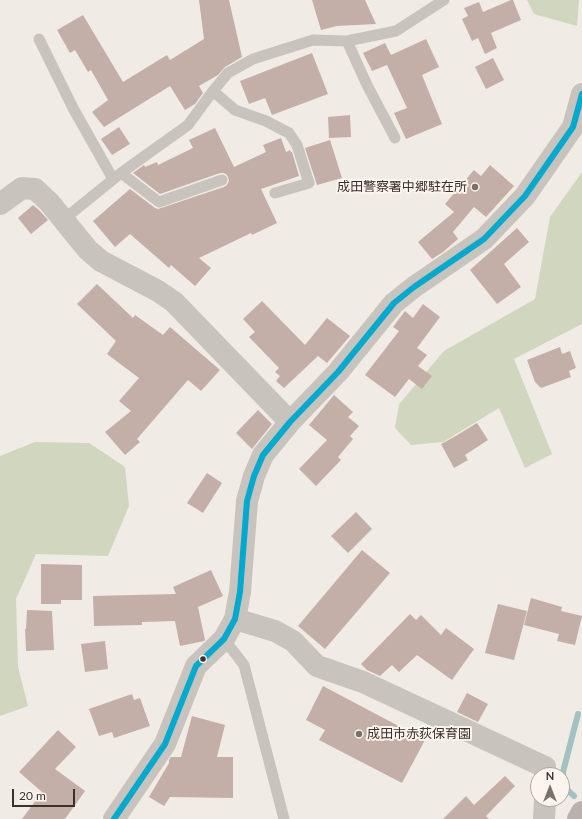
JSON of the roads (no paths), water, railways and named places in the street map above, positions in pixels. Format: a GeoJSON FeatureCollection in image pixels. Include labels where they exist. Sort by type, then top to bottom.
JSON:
{"type":"FeatureCollection","features":[{"type":"Feature","properties":{"kind":"main road"},"geometry":{"type":"LineString","coordinates":[[578,819],[582,812]]}},
{"type":"Feature","properties":{"kind":"street"},"geometry":{"type":"LineString","coordinates":[[114,819],[165,744],[196,666],[224,639],[236,619],[240,592],[247,501],[254,476],[263,455],[290,422],[338,372],[394,303],[414,287],[484,238],[525,196],[573,127],[582,94]]}},
{"type":"Feature","properties":{"kind":"street"},"geometry":{"type":"LineString","coordinates":[[0,204],[22,188],[35,189],[49,202],[88,250],[101,261],[158,291],[174,302],[290,422]]}},
{"type":"Feature","properties":{"kind":"street"},"geometry":{"type":"LineString","coordinates":[[236,619],[276,631],[293,641],[317,666],[363,682],[545,767]]}},
{"type":"Feature","properties":{"kind":"street"},"geometry":{"type":"LineString","coordinates":[[544,819],[545,807]]}},
{"type":"Feature","properties":{"kind":"lane"},"geometry":{"type":"LineString","coordinates":[[63,220],[117,176],[188,125],[228,73],[253,59],[313,40],[348,41],[396,31],[444,0]]}},
{"type":"Feature","properties":{"kind":"lane"},"geometry":{"type":"LineString","coordinates":[[39,39],[73,108],[117,176],[159,202],[222,180]]}},
{"type":"Feature","properties":{"kind":"lane"},"geometry":{"type":"LineString","coordinates":[[348,41],[367,85],[395,138]]}},
{"type":"Feature","properties":{"kind":"lane"},"geometry":{"type":"LineString","coordinates":[[213,91],[236,110],[266,121],[289,133],[297,145],[309,183],[275,193]]}},
{"type":"Feature","properties":{"kind":"lane"},"geometry":{"type":"LineString","coordinates":[[224,639],[244,665],[284,819]]}},
{"type":"Feature","properties":{"kind":"waterway"},"geometry":{"type":"LineString","coordinates":[[574,796],[564,787],[563,772],[578,714]]}},
{"type":"Feature","properties":{"kind":"place","name":"成田警察署中郷駐在所"},"geometry":{"type":"Point","coordinates":[475,187]}},
{"type":"Feature","properties":{"kind":"place","name":"成田市赤荻保育園"},"geometry":{"type":"Point","coordinates":[359,734]}}]}
